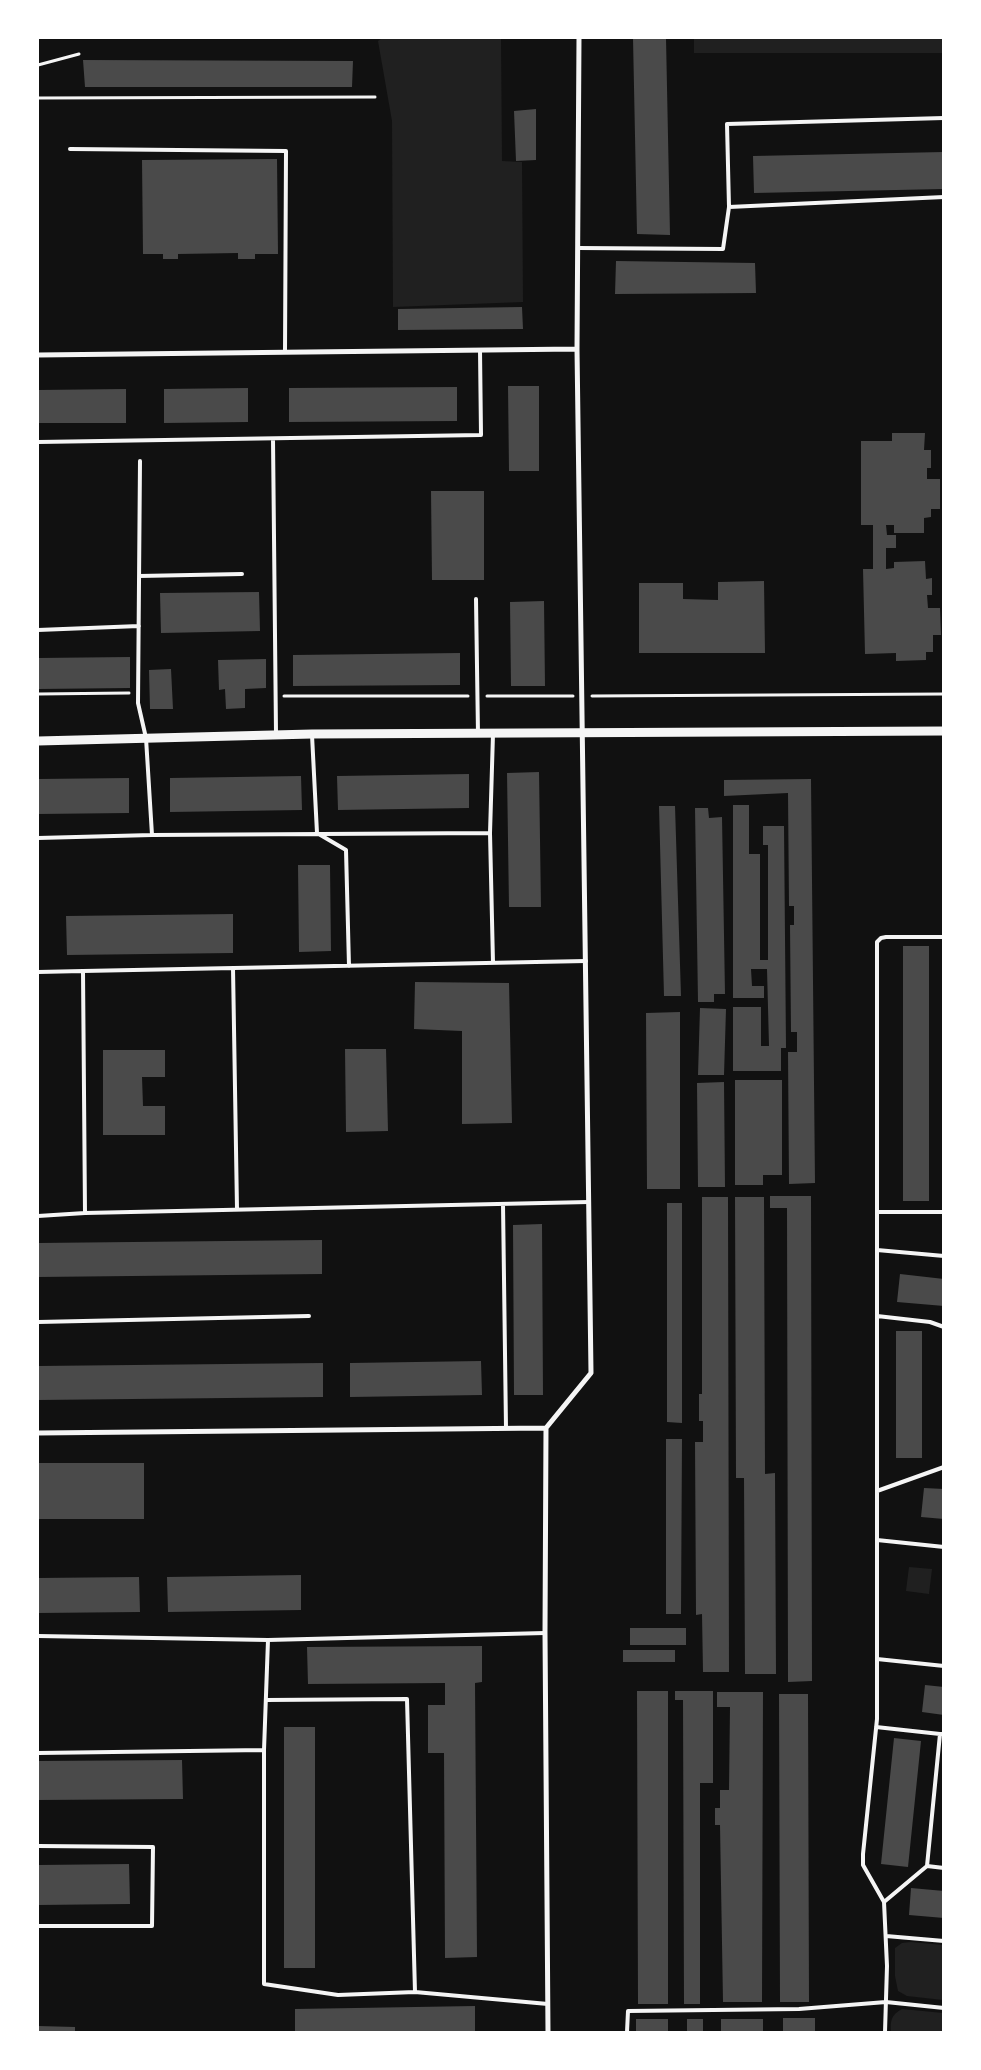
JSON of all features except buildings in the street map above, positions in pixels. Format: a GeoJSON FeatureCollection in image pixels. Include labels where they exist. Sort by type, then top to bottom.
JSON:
{"type":"FeatureCollection","features":[{"type":"Feature","properties":{"kind":"street"},"geometry":{"type":"LineString","coordinates":[[548,2032],[545,1633],[546,1428],[591,1373],[577,348],[579,38]]}},
{"type":"Feature","properties":{"kind":"street"},"geometry":{"type":"LineString","coordinates":[[38,355],[577,348]]}},
{"type":"Feature","properties":{"kind":"street"},"geometry":{"type":"LineString","coordinates":[[38,741],[312,734],[944,730]]}},
{"type":"Feature","properties":{"kind":"street"},"geometry":{"type":"LineString","coordinates":[[38,1432],[546,1428]]}},
{"type":"Feature","properties":{"kind":"lane"},"geometry":{"type":"LineString","coordinates":[[578,248],[724,249],[729,207],[726,124],[944,118]]}},
{"type":"Feature","properties":{"kind":"lane"},"geometry":{"type":"LineString","coordinates":[[70,149],[286,151],[285,352]]}},
{"type":"Feature","properties":{"kind":"lane"},"geometry":{"type":"LineString","coordinates":[[729,207],[944,197]]}},
{"type":"Feature","properties":{"kind":"lane"},"geometry":{"type":"LineString","coordinates":[[38,442],[481,435],[480,350]]}},
{"type":"Feature","properties":{"kind":"lane"},"geometry":{"type":"LineString","coordinates":[[273,439],[276,736]]}},
{"type":"Feature","properties":{"kind":"lane"},"geometry":{"type":"LineString","coordinates":[[140,461],[138,703],[146,738],[152,835]]}},
{"type":"Feature","properties":{"kind":"lane"},"geometry":{"type":"LineString","coordinates":[[139,576],[242,574]]}},
{"type":"Feature","properties":{"kind":"lane"},"geometry":{"type":"LineString","coordinates":[[476,599],[478,734]]}},
{"type":"Feature","properties":{"kind":"lane"},"geometry":{"type":"LineString","coordinates":[[38,630],[139,626]]}},
{"type":"Feature","properties":{"kind":"lane"},"geometry":{"type":"LineString","coordinates":[[312,734],[317,833]]}},
{"type":"Feature","properties":{"kind":"lane"},"geometry":{"type":"LineString","coordinates":[[493,734],[490,833],[493,963]]}},
{"type":"Feature","properties":{"kind":"lane"},"geometry":{"type":"LineString","coordinates":[[38,838],[317,833],[490,833]]}},
{"type":"Feature","properties":{"kind":"lane"},"geometry":{"type":"LineString","coordinates":[[317,833],[346,850],[349,966]]}},
{"type":"Feature","properties":{"kind":"lane"},"geometry":{"type":"LineString","coordinates":[[885,2032],[886,1936],[884,1902],[863,1865],[876,1727],[877,942],[881,938],[886,937],[944,937]]}},
{"type":"Feature","properties":{"kind":"lane"},"geometry":{"type":"LineString","coordinates":[[38,972],[586,961]]}},
{"type":"Feature","properties":{"kind":"lane"},"geometry":{"type":"LineString","coordinates":[[233,968],[237,1209]]}},
{"type":"Feature","properties":{"kind":"lane"},"geometry":{"type":"LineString","coordinates":[[83,971],[85,1213]]}},
{"type":"Feature","properties":{"kind":"lane"},"geometry":{"type":"LineString","coordinates":[[38,1216],[237,1209],[589,1202]]}},
{"type":"Feature","properties":{"kind":"lane"},"geometry":{"type":"LineString","coordinates":[[503,1204],[506,1428]]}},
{"type":"Feature","properties":{"kind":"lane"},"geometry":{"type":"LineString","coordinates":[[876,1212],[944,1212]]}},
{"type":"Feature","properties":{"kind":"lane"},"geometry":{"type":"LineString","coordinates":[[877,1250],[944,1256]]}},
{"type":"Feature","properties":{"kind":"lane"},"geometry":{"type":"LineString","coordinates":[[38,1322],[309,1316]]}},
{"type":"Feature","properties":{"kind":"lane"},"geometry":{"type":"LineString","coordinates":[[876,1316],[930,1322],[944,1327]]}},
{"type":"Feature","properties":{"kind":"lane"},"geometry":{"type":"LineString","coordinates":[[876,1491],[944,1467]]}},
{"type":"Feature","properties":{"kind":"lane"},"geometry":{"type":"LineString","coordinates":[[877,1540],[944,1547]]}},
{"type":"Feature","properties":{"kind":"lane"},"geometry":{"type":"LineString","coordinates":[[38,1636],[268,1640],[545,1633]]}},
{"type":"Feature","properties":{"kind":"lane"},"geometry":{"type":"LineString","coordinates":[[268,1640],[264,1750],[264,1984],[338,1995],[415,1992],[548,2004]]}},
{"type":"Feature","properties":{"kind":"lane"},"geometry":{"type":"LineString","coordinates":[[877,1658],[944,1666]]}},
{"type":"Feature","properties":{"kind":"lane"},"geometry":{"type":"LineString","coordinates":[[266,1700],[407,1699],[415,1992]]}},
{"type":"Feature","properties":{"kind":"lane"},"geometry":{"type":"LineString","coordinates":[[876,1727],[942,1734],[927,1866],[884,1902]]}},
{"type":"Feature","properties":{"kind":"lane"},"geometry":{"type":"LineString","coordinates":[[38,1753],[264,1750]]}},
{"type":"Feature","properties":{"kind":"lane"},"geometry":{"type":"LineString","coordinates":[[38,1846],[153,1847],[152,1926],[38,1926]]}},
{"type":"Feature","properties":{"kind":"lane"},"geometry":{"type":"LineString","coordinates":[[927,1866],[944,1868]]}},
{"type":"Feature","properties":{"kind":"lane"},"geometry":{"type":"LineString","coordinates":[[886,1936],[944,1942]]}},
{"type":"Feature","properties":{"kind":"lane"},"geometry":{"type":"LineString","coordinates":[[627,2032],[628,2011],[799,2009],[886,2002],[944,2008]]}},
{"type":"Feature","properties":{"kind":"path"},"geometry":{"type":"LineString","coordinates":[[38,64],[79,54]]}},
{"type":"Feature","properties":{"kind":"path"},"geometry":{"type":"LineString","coordinates":[[38,98],[375,97]]}},
{"type":"Feature","properties":{"kind":"path"},"geometry":{"type":"LineString","coordinates":[[38,694],[138,693]]}},
{"type":"Feature","properties":{"kind":"path"},"geometry":{"type":"LineString","coordinates":[[275,696],[944,694]]}},
{"type":"Feature","properties":{"kind":"shaded area"},"geometry":{"type":"Polygon","coordinates":[[[382,38],[501,38],[502,161],[522,162],[523,302],[393,307],[392,121],[378,41],[382,38]]]}},
{"type":"Feature","properties":{"kind":"shaded area"},"geometry":{"type":"Polygon","coordinates":[[[694,38],[943,38],[943,53],[694,53],[694,38]]]}},
{"type":"Feature","properties":{"kind":"shaded area"},"geometry":{"type":"Polygon","coordinates":[[[909,1567],[932,1569],[929,1594],[906,1591],[909,1567]]]}},
{"type":"Feature","properties":{"kind":"shaded area"},"geometry":{"type":"Polygon","coordinates":[[[902,1943],[943,1945],[943,2000],[907,1996],[898,1991],[895,1976],[895,1948],[902,1943]]]}},
{"type":"Feature","properties":{"kind":"shaded area"},"geometry":{"type":"Polygon","coordinates":[[[902,2009],[943,2013],[943,2032],[891,2032],[892,2019],[902,2009]]]}}]}
